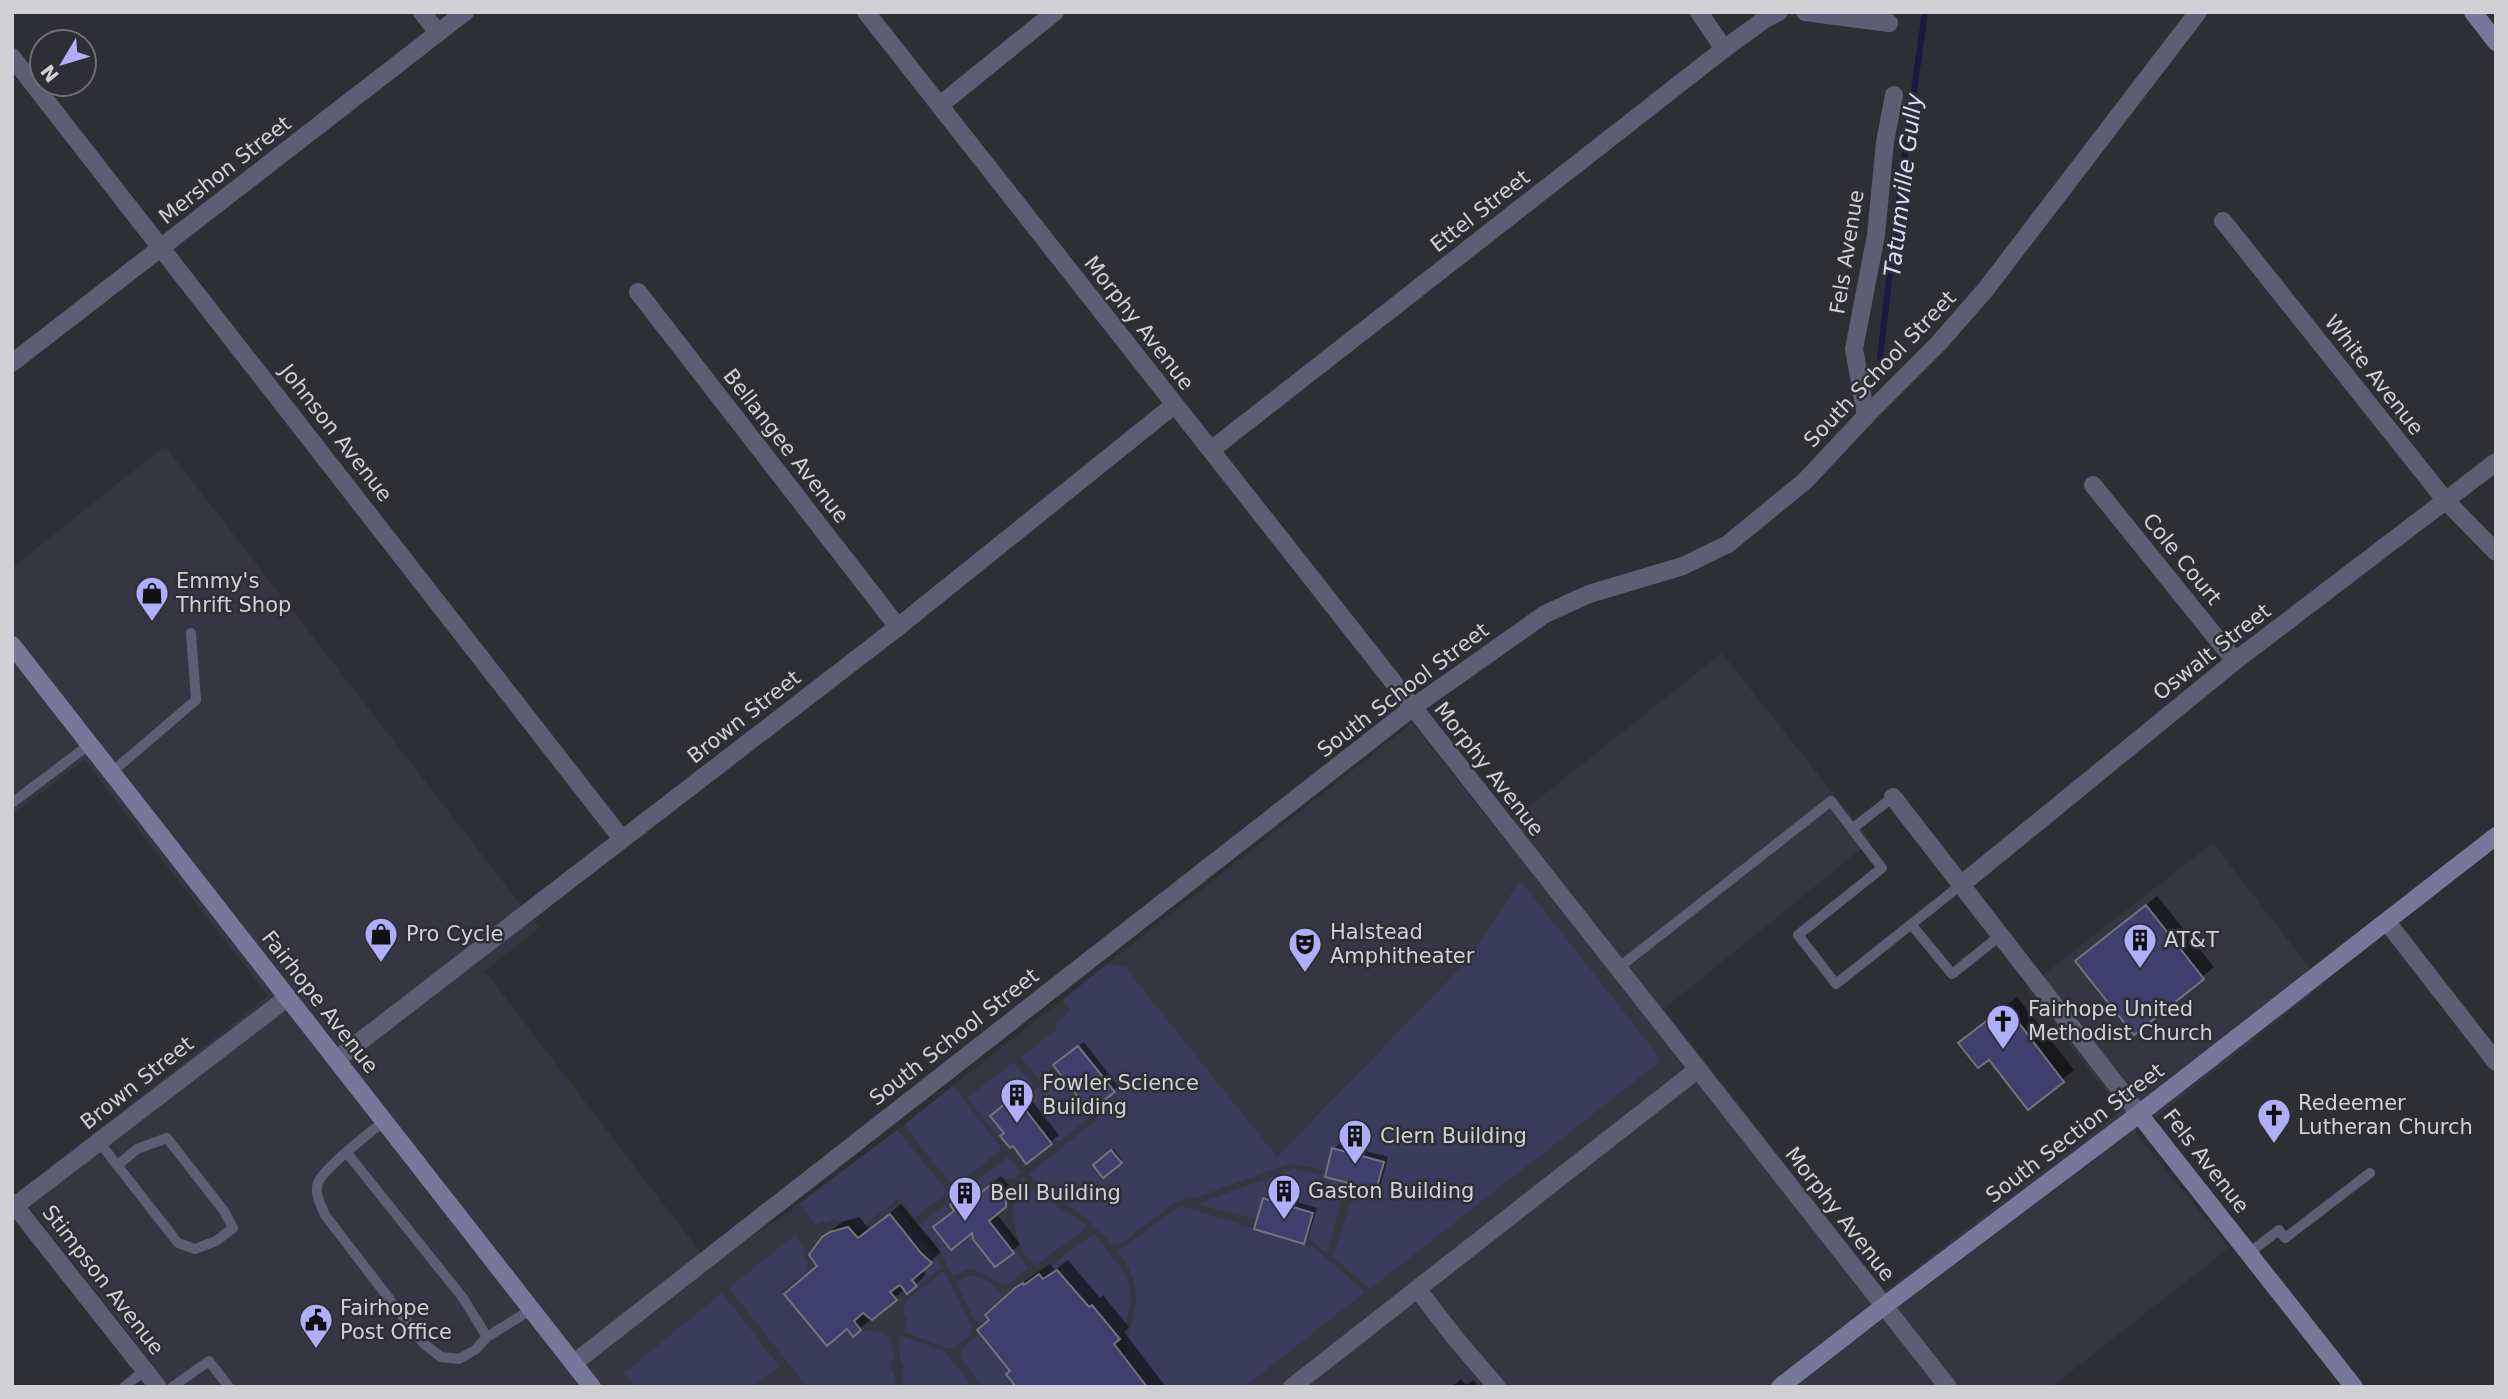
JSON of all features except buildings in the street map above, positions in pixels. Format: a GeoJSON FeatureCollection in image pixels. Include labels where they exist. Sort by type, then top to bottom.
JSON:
{"type":"FeatureCollection","features":[{"type":"Feature","properties":{"kind":"street"},"geometry":{"type":"LineString","coordinates":[[422,12],[438,33]]}},
{"type":"Feature","properties":{"kind":"street","name":"Mershon Street"},"geometry":{"type":"LineString","coordinates":[[12,363],[465,12]]}},
{"type":"Feature","properties":{"kind":"street","name":"Morphy Avenue"},"geometry":{"type":"LineString","coordinates":[[866,12],[1948,1387]]}},
{"type":"Feature","properties":{"kind":"street"},"geometry":{"type":"LineString","coordinates":[[940,105],[1055,12]]}},
{"type":"Feature","properties":{"kind":"street"},"geometry":{"type":"LineString","coordinates":[[1699,12],[1724,49]]}},
{"type":"Feature","properties":{"kind":"street","name":"Ettel Street"},"geometry":{"type":"LineString","coordinates":[[1211,450],[1724,49],[1779,12]]}},
{"type":"Feature","properties":{"kind":"street"},"geometry":{"type":"LineString","coordinates":[[1805,12],[1889,23]]}},
{"type":"Feature","properties":{"kind":"street","name":"South School Street"},"geometry":{"type":"LineString","coordinates":[[574,1363],[1412,708],[1545,614],[1589,594],[1683,566],[1728,544],[1805,481],[1938,344],[1986,289],[2198,12]]}},
{"type":"Feature","properties":{"kind":"street"},"geometry":{"type":"LineString","coordinates":[[2473,12],[2496,42]]}},
{"type":"Feature","properties":{"kind":"street","name":"Johnson Avenue"},"geometry":{"type":"LineString","coordinates":[[12,57],[163,247],[622,839]]}},
{"type":"Feature","properties":{"kind":"street","name":"Fels Avenue"},"geometry":{"type":"LineString","coordinates":[[1866,416],[1854,349],[1876,235],[1885,142],[1894,94]]}},
{"type":"Feature","properties":{"kind":"street","name":"White Avenue"},"geometry":{"type":"LineString","coordinates":[[2223,221],[2446,501],[2496,552]]}},
{"type":"Feature","properties":{"kind":"street","name":"Bellangee Avenue"},"geometry":{"type":"LineString","coordinates":[[639,292],[898,627]]}},
{"type":"Feature","properties":{"kind":"street","name":"Brown Street"},"geometry":{"type":"LineString","coordinates":[[336,1060],[898,627],[1174,405]]}},
{"type":"Feature","properties":{"kind":"street","name":"Oswalt Street"},"geometry":{"type":"LineString","coordinates":[[1962,884],[2235,661],[2496,462]]}},
{"type":"Feature","properties":{"kind":"street","name":"Cole Court"},"geometry":{"type":"LineString","coordinates":[[2093,485],[2235,661]]}},
{"type":"Feature","properties":{"kind":"street","name":"Fairhope Avenue"},"geometry":{"type":"LineString","coordinates":[[12,645],[592,1387]]}},
{"type":"Feature","properties":{"kind":"street","name":"Fels Avenue"},"geometry":{"type":"LineString","coordinates":[[1893,797],[2354,1387]]}},
{"type":"Feature","properties":{"kind":"street","name":"South Section Street"},"geometry":{"type":"LineString","coordinates":[[1787,1385],[1884,1306],[2139,1114],[2496,836]]}},
{"type":"Feature","properties":{"kind":"street"},"geometry":{"type":"LineString","coordinates":[[2387,922],[2496,1062]]}},
{"type":"Feature","properties":{"kind":"street","name":"Brown Street"},"geometry":{"type":"LineString","coordinates":[[14,1204],[287,998]]}},
{"type":"Feature","properties":{"kind":"street"},"geometry":{"type":"LineString","coordinates":[[1293,1387],[1697,1070]]}},
{"type":"Feature","properties":{"kind":"street","name":"Stimpson Avenue"},"geometry":{"type":"LineString","coordinates":[[14,1204],[158,1387]]}},
{"type":"Feature","properties":{"kind":"street"},"geometry":{"type":"LineString","coordinates":[[1418,1290],[1455,1339],[1497,1387]]}},
{"type":"Feature","properties":{"kind":"lane"},"geometry":{"type":"LineString","coordinates":[[112,772],[196,700],[191,633]]}},
{"type":"Feature","properties":{"kind":"lane"},"geometry":{"type":"LineString","coordinates":[[12,803],[90,744]]}},
{"type":"Feature","properties":{"kind":"lane"},"geometry":{"type":"LineString","coordinates":[[1852,829],[1893,797]]}},
{"type":"Feature","properties":{"kind":"lane"},"geometry":{"type":"LineString","coordinates":[[1617,969],[1831,801],[1882,869],[1798,935],[1836,984],[1962,884]]}},
{"type":"Feature","properties":{"kind":"lane"},"geometry":{"type":"LineString","coordinates":[[1912,924],[1952,974],[2001,934]]}},
{"type":"Feature","properties":{"kind":"lane"},"geometry":{"type":"LineString","coordinates":[[384,1121],[318,1181],[317,1195],[325,1215],[424,1343],[441,1357],[459,1359],[475,1350],[487,1336],[532,1309]]}},
{"type":"Feature","properties":{"kind":"lane"},"geometry":{"type":"LineString","coordinates":[[99,1142],[178,1243],[195,1249],[216,1241],[233,1228],[224,1211],[167,1138],[136,1149],[118,1165]]}},
{"type":"Feature","properties":{"kind":"lane"},"geometry":{"type":"LineString","coordinates":[[347,1153],[463,1298],[487,1336]]}},
{"type":"Feature","properties":{"kind":"lane"},"geometry":{"type":"LineString","coordinates":[[2249,1253],[2279,1230],[2285,1238],[2370,1173]]}},
{"type":"Feature","properties":{"kind":"lane"},"geometry":{"type":"LineString","coordinates":[[172,1387],[209,1361],[229,1387]]}},
{"type":"Feature","properties":{"kind":"lane"},"geometry":{"type":"LineString","coordinates":[[124,1387],[145,1370]]}},
{"type":"Feature","properties":{"kind":"shaded area"},"geometry":{"type":"Polygon","coordinates":[[[165,446],[539,928],[485,971],[711,1266],[897,1130],[1412,723],[1498,831],[1722,653],[1871,841],[1664,1009],[1885,1291],[2121,1111],[2026,988],[2213,843],[2323,985],[2136,1133],[2229,1248],[2051,1387],[170,1387],[19,1192],[268,996],[84,760],[12,815],[12,568],[165,446]]]}},
{"type":"Feature","properties":{"kind":"shaded area"},"geometry":{"type":"Polygon","coordinates":[[[1520,880],[1660,1058],[1658,1063],[1370,1289],[1333,1257],[1356,1185],[1376,1190],[1383,1162],[1333,1148],[1326,1171],[1291,1163],[1176,1202],[1118,1245],[1113,1245],[1081,1214],[1040,1188],[1029,1174],[1098,1119],[1091,1110],[1114,1092],[1078,1046],[1039,1079],[1021,1057],[1056,1030],[1055,1024],[1071,1010],[1063,1000],[1107,964],[1125,967],[1277,1157],[1467,961],[1520,880]]]}},
{"type":"Feature","properties":{"kind":"shaded area"},"geometry":{"type":"Polygon","coordinates":[[[1014,1062],[1033,1084],[1017,1099],[1014,1096],[990,1116],[1004,1133],[999,1137],[967,1098],[1014,1062]]]}},
{"type":"Feature","properties":{"kind":"shaded area"},"geometry":{"type":"Polygon","coordinates":[[[1061,1075],[1088,1109],[1085,1112],[1089,1118],[1060,1141],[1054,1141],[1024,1102],[1026,1097],[1049,1078],[1054,1080],[1061,1075]]]}},
{"type":"Feature","properties":{"kind":"shaded area"},"geometry":{"type":"Polygon","coordinates":[[[953,1086],[1002,1149],[954,1187],[904,1125],[953,1086]]]}},
{"type":"Feature","properties":{"kind":"shaded area"},"geometry":{"type":"Polygon","coordinates":[[[897,1130],[948,1192],[914,1218],[899,1198],[858,1230],[851,1220],[839,1221],[835,1218],[816,1225],[800,1203],[897,1130]]]}},
{"type":"Feature","properties":{"kind":"shaded area"},"geometry":{"type":"Polygon","coordinates":[[[1008,1157],[1021,1173],[1013,1179],[1006,1179],[1003,1184],[1009,1192],[1014,1190],[1024,1177],[1027,1186],[1007,1202],[993,1183],[973,1199],[959,1198],[957,1195],[1008,1157]]]}},
{"type":"Feature","properties":{"kind":"shaded area"},"geometry":{"type":"Polygon","coordinates":[[[1296,1168],[1346,1182],[1327,1254],[1306,1236],[1313,1213],[1264,1198],[1257,1219],[1197,1204],[1296,1168]]]}},
{"type":"Feature","properties":{"kind":"shaded area"},"geometry":{"type":"Polygon","coordinates":[[[1032,1190],[1085,1224],[1086,1228],[1036,1265],[1021,1247],[1013,1207],[1032,1190]]]}},
{"type":"Feature","properties":{"kind":"shaded area"},"geometry":{"type":"Polygon","coordinates":[[[945,1204],[952,1213],[933,1227],[950,1249],[972,1233],[973,1239],[995,1267],[1014,1253],[993,1226],[999,1223],[1028,1268],[1006,1286],[971,1268],[953,1276],[941,1254],[919,1225],[945,1204]]]}},
{"type":"Feature","properties":{"kind":"shaded area"},"geometry":{"type":"Polygon","coordinates":[[[896,1206],[935,1255],[942,1268],[917,1286],[912,1280],[931,1263],[890,1214],[885,1217],[883,1215],[896,1206]]]}},
{"type":"Feature","properties":{"kind":"shaded area"},"geometry":{"type":"Polygon","coordinates":[[[1181,1206],[1314,1247],[1365,1292],[1244,1387],[1147,1387],[1123,1354],[1129,1349],[1126,1343],[1136,1295],[1126,1263],[1117,1251],[1181,1206]]]}},
{"type":"Feature","properties":{"kind":"shaded area"},"geometry":{"type":"Polygon","coordinates":[[[795,1235],[805,1248],[807,1271],[782,1291],[827,1345],[847,1329],[877,1333],[880,1331],[890,1337],[895,1359],[891,1361],[890,1367],[897,1387],[807,1387],[729,1288],[795,1235]]]}},
{"type":"Feature","properties":{"kind":"shaded area"},"geometry":{"type":"Polygon","coordinates":[[[1095,1235],[1117,1262],[1131,1293],[1120,1339],[1092,1305],[1089,1307],[1057,1270],[1043,1279],[1039,1274],[1095,1235]]]}},
{"type":"Feature","properties":{"kind":"shaded area"},"geometry":{"type":"Polygon","coordinates":[[[944,1271],[972,1327],[970,1335],[950,1349],[904,1332],[907,1319],[903,1310],[908,1299],[944,1271]]]}},
{"type":"Feature","properties":{"kind":"shaded area"},"geometry":{"type":"Polygon","coordinates":[[[972,1275],[990,1282],[1003,1297],[985,1315],[989,1320],[985,1323],[975,1321],[956,1282],[972,1275]]]}},
{"type":"Feature","properties":{"kind":"shaded area"},"geometry":{"type":"Polygon","coordinates":[[[722,1293],[779,1366],[752,1387],[635,1387],[624,1373],[722,1293]]]}},
{"type":"Feature","properties":{"kind":"shaded area"},"geometry":{"type":"Polygon","coordinates":[[[980,1333],[1010,1371],[1016,1387],[983,1387],[962,1360],[961,1349],[980,1333]]]}},
{"type":"Feature","properties":{"kind":"shaded area"},"geometry":{"type":"Polygon","coordinates":[[[898,1335],[946,1352],[972,1387],[904,1387],[902,1372],[905,1366],[900,1359],[898,1335]]]}},
{"type":"Feature","properties":{"kind":"waterway","name":"Tatumville Gully"},"geometry":{"type":"LineString","coordinates":[[1880,357],[1925,12]]}},
{"type":"Feature","properties":{"kind":"place","name":"Emmy's Thrift Shop"},"geometry":{"type":"Point","coordinates":[152,623]}},
{"type":"Feature","properties":{"kind":"place","name":"Pro Cycle"},"geometry":{"type":"Point","coordinates":[381,964]}},
{"type":"Feature","properties":{"kind":"place","name":"AT&T"},"geometry":{"type":"Point","coordinates":[2140,970]}},
{"type":"Feature","properties":{"kind":"place","name":"Halstead Amphitheater"},"geometry":{"type":"Point","coordinates":[1305,974]}},
{"type":"Feature","properties":{"kind":"place","name":"Fairhope United Methodist Church"},"geometry":{"type":"Point","coordinates":[2003,1051]}},
{"type":"Feature","properties":{"kind":"place","name":"Fowler Science Building"},"geometry":{"type":"Point","coordinates":[1017,1125]}},
{"type":"Feature","properties":{"kind":"place","name":"Redeemer Lutheran Church"},"geometry":{"type":"Point","coordinates":[2274,1145]}},
{"type":"Feature","properties":{"kind":"place","name":"Clern Building"},"geometry":{"type":"Point","coordinates":[1355,1166]}},
{"type":"Feature","properties":{"kind":"place","name":"Gaston Building"},"geometry":{"type":"Point","coordinates":[1284,1221]}},
{"type":"Feature","properties":{"kind":"place","name":"Bell Building"},"geometry":{"type":"Point","coordinates":[965,1223]}},
{"type":"Feature","properties":{"kind":"place","name":"Fairhope Post Office"},"geometry":{"type":"Point","coordinates":[316,1350]}}]}
